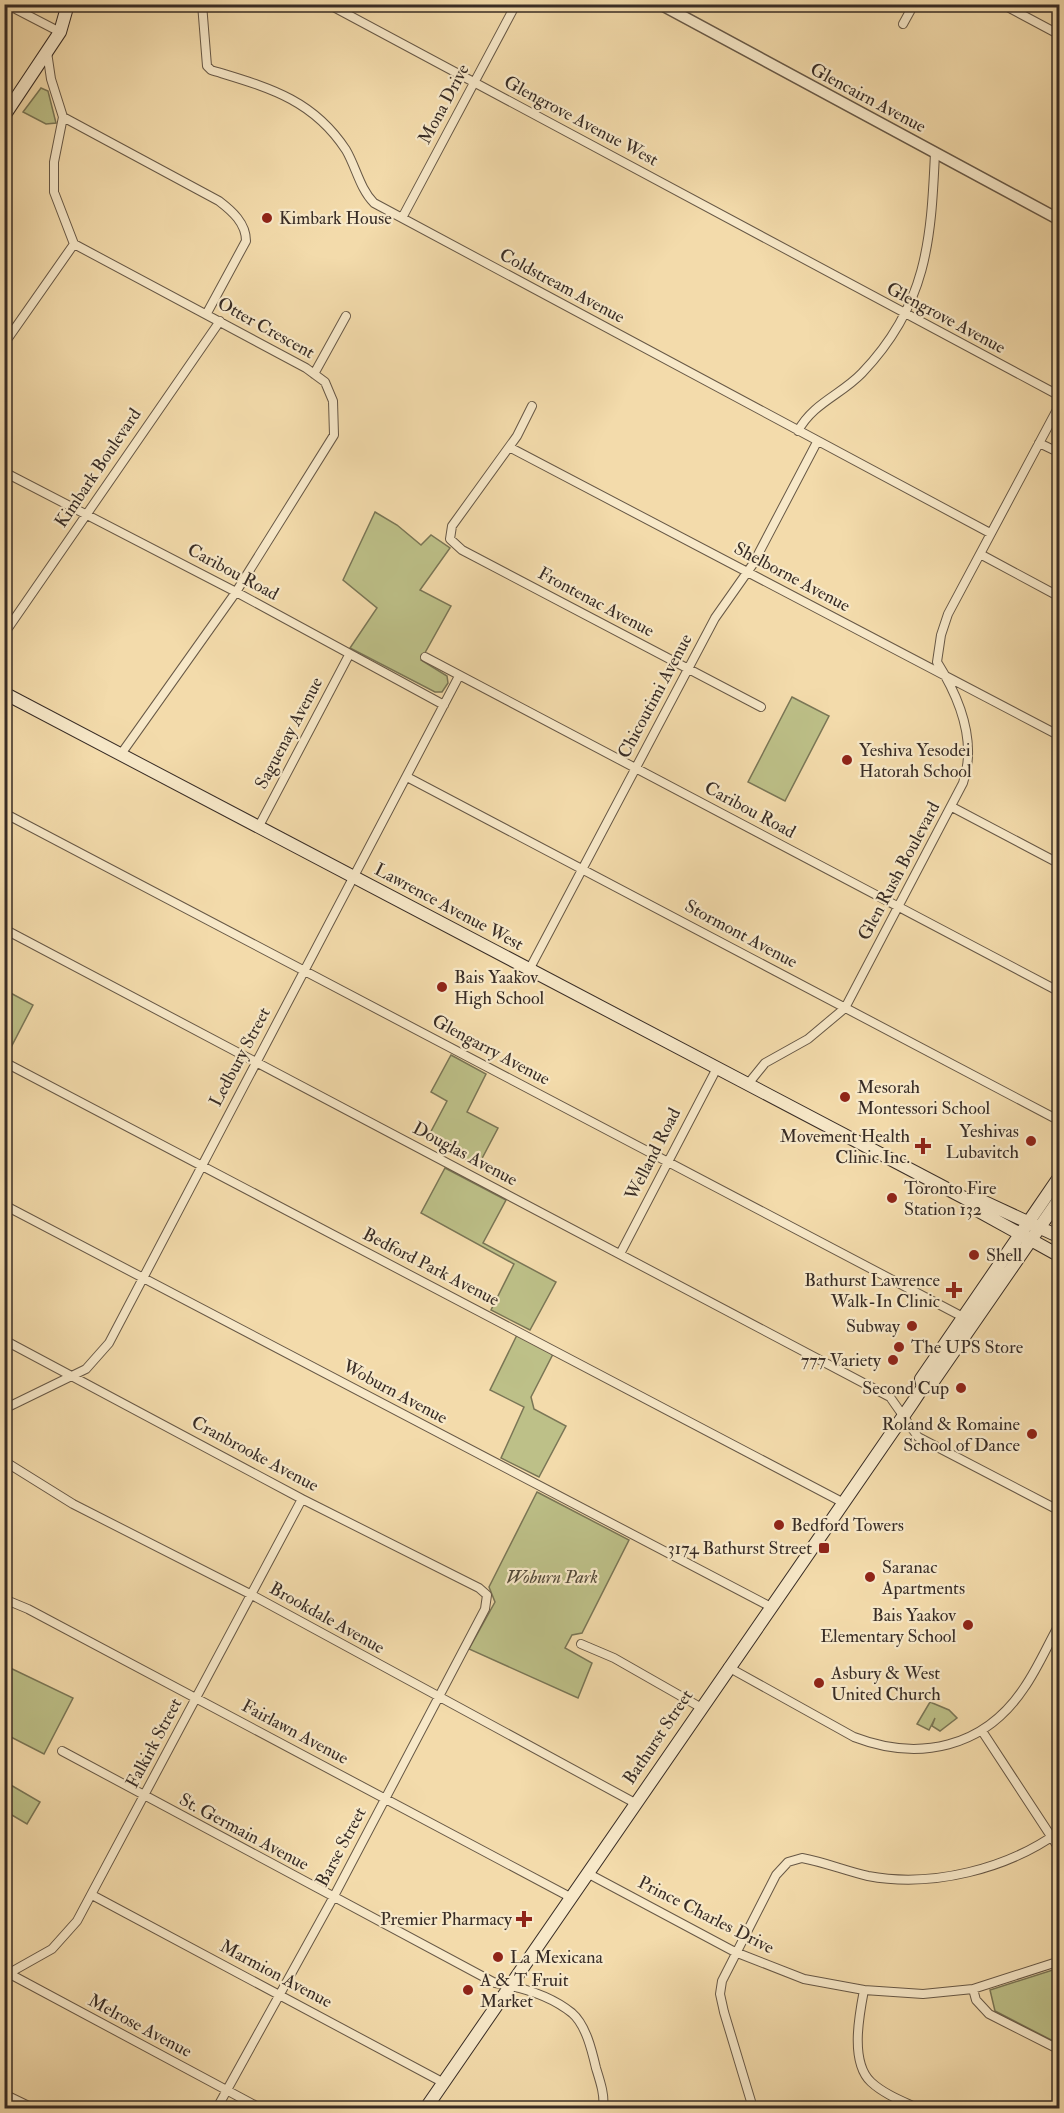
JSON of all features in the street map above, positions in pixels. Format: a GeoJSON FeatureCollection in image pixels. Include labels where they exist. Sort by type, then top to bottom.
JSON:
{"type":"FeatureCollection","features":[{"type":"Feature","properties":{"kind":"main road"},"geometry":{"type":"LineString","coordinates":[[4,116],[60,32],[68,4]]}},
{"type":"Feature","properties":{"kind":"main road","name":"Lawrence Avenue West"},"geometry":{"type":"LineString","coordinates":[[4,693],[972,1202],[975,1209],[1059,1256]]}},
{"type":"Feature","properties":{"kind":"main road","name":"Bathurst Street"},"geometry":{"type":"LineString","coordinates":[[426,2109],[700,1707],[903,1416],[922,1387],[921,1379],[1059,1176]]}},
{"type":"Feature","properties":{"kind":"main road","name":"Bathurst Street"},"geometry":{"type":"LineString","coordinates":[[922,1387],[930,1386],[1059,1198]]}},
{"type":"Feature","properties":{"kind":"main road","name":"Lawrence Avenue West"},"geometry":{"type":"LineString","coordinates":[[972,1202],[978,1199],[1028,1220],[1059,1237]]}},
{"type":"Feature","properties":{"kind":"street"},"geometry":{"type":"LineString","coordinates":[[6,4],[60,32]]}},
{"type":"Feature","properties":{"kind":"street","name":"Coldstream Avenue"},"geometry":{"type":"LineString","coordinates":[[202,4],[209,69],[265,86],[306,109],[343,147],[369,198],[817,442],[990,533]]}},
{"type":"Feature","properties":{"kind":"street","name":"Glengrove Avenue West"},"geometry":{"type":"LineString","coordinates":[[328,4],[818,267]]}},
{"type":"Feature","properties":{"kind":"street","name":"Mona Drive"},"geometry":{"type":"LineString","coordinates":[[402,218],[516,4]]}},
{"type":"Feature","properties":{"kind":"street","name":"Glencairn Avenue"},"geometry":{"type":"LineString","coordinates":[[660,4],[1059,220]]}},
{"type":"Feature","properties":{"kind":"street"},"geometry":{"type":"LineString","coordinates":[[903,24],[914,4]]}},
{"type":"Feature","properties":{"kind":"street"},"geometry":{"type":"LineString","coordinates":[[1002,4],[1059,34]]}},
{"type":"Feature","properties":{"kind":"street"},"geometry":{"type":"LineString","coordinates":[[4,344],[74,244],[54,192],[52,177],[63,117],[51,79],[47,52]]}},
{"type":"Feature","properties":{"kind":"street"},"geometry":{"type":"LineString","coordinates":[[63,117],[210,196],[237,216],[246,234],[246,241],[207,313]]}},
{"type":"Feature","properties":{"kind":"street"},"geometry":{"type":"LineString","coordinates":[[798,431],[818,405],[854,381],[867,368],[906,315],[921,274],[930,239],[935,153]]}},
{"type":"Feature","properties":{"kind":"street","name":"Otter Crescent"},"geometry":{"type":"LineString","coordinates":[[74,244],[207,313],[315,374],[325,382],[333,401],[334,435],[236,592],[122,754]]}},
{"type":"Feature","properties":{"kind":"street","name":"Glengrove Avenue"},"geometry":{"type":"LineString","coordinates":[[818,267],[1059,396]]}},
{"type":"Feature","properties":{"kind":"street"},"geometry":{"type":"LineString","coordinates":[[315,374],[346,316]]}},
{"type":"Feature","properties":{"kind":"street","name":"Kimbark Boulevard"},"geometry":{"type":"LineString","coordinates":[[4,634],[220,321]]}},
{"type":"Feature","properties":{"kind":"street","name":"Glen Rush Boulevard"},"geometry":{"type":"LineString","coordinates":[[748,1084],[765,1063],[808,1039],[845,1008],[951,807],[965,776],[969,752],[954,689],[937,662],[941,635],[948,614],[1059,404]]}},
{"type":"Feature","properties":{"kind":"street"},"geometry":{"type":"LineString","coordinates":[[509,447],[532,406]]}},
{"type":"Feature","properties":{"kind":"street","name":"Chicoutimi Avenue"},"geometry":{"type":"LineString","coordinates":[[529,970],[722,606],[747,572],[817,442]]}},
{"type":"Feature","properties":{"kind":"street"},"geometry":{"type":"LineString","coordinates":[[1039,443],[1059,453]]}},
{"type":"Feature","properties":{"kind":"street","name":"Frontenac Avenue"},"geometry":{"type":"LineString","coordinates":[[509,447],[452,526],[450,538],[462,550],[761,707]]}},
{"type":"Feature","properties":{"kind":"street","name":"Shelborne Avenue"},"geometry":{"type":"LineString","coordinates":[[509,447],[1059,736]]}},
{"type":"Feature","properties":{"kind":"street","name":"Caribou Road"},"geometry":{"type":"LineString","coordinates":[[4,472],[87,513],[444,705]]}},
{"type":"Feature","properties":{"kind":"street"},"geometry":{"type":"LineString","coordinates":[[980,554],[1059,597]]}},
{"type":"Feature","properties":{"kind":"street","name":"Saguenay Avenue"},"geometry":{"type":"LineString","coordinates":[[259,826],[349,655]]}},
{"type":"Feature","properties":{"kind":"street","name":"Caribou Road"},"geometry":{"type":"LineString","coordinates":[[425,657],[1059,992]]}},
{"type":"Feature","properties":{"kind":"street","name":"Ledbury Street"},"geometry":{"type":"LineString","coordinates":[[4,1409],[73,1376],[99,1357],[202,1167],[459,676]]}},
{"type":"Feature","properties":{"kind":"street","name":"Stormont Avenue"},"geometry":{"type":"LineString","coordinates":[[407,777],[1059,1121]]}},
{"type":"Feature","properties":{"kind":"street"},"geometry":{"type":"LineString","coordinates":[[951,807],[1059,864]]}},
{"type":"Feature","properties":{"kind":"street","name":"Glengarry Avenue"},"geometry":{"type":"LineString","coordinates":[[4,813],[963,1317]]}},
{"type":"Feature","properties":{"kind":"street","name":"Douglas Avenue"},"geometry":{"type":"LineString","coordinates":[[4,929],[890,1397],[920,1438],[1059,1511]]}},
{"type":"Feature","properties":{"kind":"street","name":"Bedford Park Avenue"},"geometry":{"type":"LineString","coordinates":[[4,1062],[523,1332],[842,1502]]}},
{"type":"Feature","properties":{"kind":"street","name":"Welland Road"},"geometry":{"type":"LineString","coordinates":[[620,1254],[717,1068]]}},
{"type":"Feature","properties":{"kind":"street","name":"Woburn Avenue"},"geometry":{"type":"LineString","coordinates":[[4,1205],[771,1607]]}},
{"type":"Feature","properties":{"kind":"street","name":"Cranbrooke Avenue"},"geometry":{"type":"LineString","coordinates":[[4,1340],[302,1499],[479,1588],[487,1598]]}},
{"type":"Feature","properties":{"kind":"street","name":"Brookdale Avenue"},"geometry":{"type":"LineString","coordinates":[[4,1461],[73,1504],[249,1594],[635,1803]]}},
{"type":"Feature","properties":{"kind":"street","name":"Falkirk Street"},"geometry":{"type":"LineString","coordinates":[[6,1974],[52,1949],[77,1921],[249,1594],[302,1499]]}},
{"type":"Feature","properties":{"kind":"street","name":"Barse Street"},"geometry":{"type":"LineString","coordinates":[[217,2109],[386,1799],[485,1609],[487,1598]]}},
{"type":"Feature","properties":{"kind":"street","name":"Fairlawn Avenue"},"geometry":{"type":"LineString","coordinates":[[4,1599],[28,1609],[570,1897]]}},
{"type":"Feature","properties":{"kind":"street"},"geometry":{"type":"LineString","coordinates":[[728,1667],[839,1729],[872,1744],[918,1750],[961,1741],[982,1731],[1012,1704],[1025,1687],[1059,1623]]}},
{"type":"Feature","properties":{"kind":"street"},"geometry":{"type":"LineString","coordinates":[[581,1644],[614,1658],[700,1707]]}},
{"type":"Feature","properties":{"kind":"street"},"geometry":{"type":"LineString","coordinates":[[982,1731],[1059,1850]]}},
{"type":"Feature","properties":{"kind":"street","name":"St. Germain Avenue"},"geometry":{"type":"LineString","coordinates":[[62,1751],[144,1797],[495,1983],[523,1987],[572,2013],[593,2056],[605,2099],[603,2109]]}},
{"type":"Feature","properties":{"kind":"street"},"geometry":{"type":"LineString","coordinates":[[753,2109],[720,1994],[735,1952],[776,1875],[795,1859],[810,1859],[869,1876],[924,1878],[987,1867],[1014,1857],[1051,1837],[1059,1830]]}},
{"type":"Feature","properties":{"kind":"street","name":"Prince Charles Drive"},"geometry":{"type":"LineString","coordinates":[[587,1873],[735,1952],[804,1979],[864,1990],[923,1994],[973,1989],[1059,1961]]}},
{"type":"Feature","properties":{"kind":"street","name":"Marmion Avenue"},"geometry":{"type":"LineString","coordinates":[[92,1895],[444,2083]]}},
{"type":"Feature","properties":{"kind":"street","name":"Melrose Avenue"},"geometry":{"type":"LineString","coordinates":[[6,1974],[260,2109]]}},
{"type":"Feature","properties":{"kind":"street"},"geometry":{"type":"LineString","coordinates":[[973,1989],[976,2000],[989,2014],[1059,2050]]}},
{"type":"Feature","properties":{"kind":"street"},"geometry":{"type":"LineString","coordinates":[[864,1990],[858,2044],[861,2066],[870,2081],[917,2109]]}},
{"type":"Feature","properties":{"kind":"street"},"geometry":{"type":"LineString","coordinates":[[4,2094],[33,2109]]}},
{"type":"Feature","properties":{"kind":"green space"},"geometry":{"type":"Polygon","coordinates":[[[41,88],[48,91],[56,123],[46,124],[23,112],[41,88]]]}},
{"type":"Feature","properties":{"kind":"green space"},"geometry":{"type":"Polygon","coordinates":[[[375,512],[397,525],[421,545],[431,535],[450,548],[420,590],[451,606],[421,660],[447,676],[448,683],[442,692],[435,692],[350,648],[377,608],[343,580],[375,512]]]}},
{"type":"Feature","properties":{"kind":"green space"},"geometry":{"type":"Polygon","coordinates":[[[792,697],[829,716],[785,801],[748,782],[792,697]]]}},
{"type":"Feature","properties":{"kind":"green space"},"geometry":{"type":"Polygon","coordinates":[[[5,990],[33,1005],[7,1055],[4,1054],[5,990]]]}},
{"type":"Feature","properties":{"kind":"green space"},"geometry":{"type":"Polygon","coordinates":[[[451,1055],[486,1074],[467,1112],[498,1128],[478,1166],[427,1139],[447,1101],[431,1092],[451,1055]]]}},
{"type":"Feature","properties":{"kind":"green space"},"geometry":{"type":"Polygon","coordinates":[[[445,1168],[506,1200],[483,1243],[556,1282],[530,1330],[491,1310],[514,1264],[421,1213],[445,1168]]]}},
{"type":"Feature","properties":{"kind":"green space"},"geometry":{"type":"Polygon","coordinates":[[[517,1335],[553,1354],[531,1397],[534,1409],[566,1426],[539,1477],[501,1458],[524,1407],[490,1390],[517,1335]]]}},
{"type":"Feature","properties":{"kind":"green space","name":"Woburn Park"},"geometry":{"type":"Polygon","coordinates":[[[537,1492],[629,1540],[582,1633],[572,1635],[565,1648],[592,1663],[578,1698],[469,1649],[495,1602],[489,1587],[537,1492]]]}},
{"type":"Feature","properties":{"kind":"green space"},"geometry":{"type":"Polygon","coordinates":[[[4,1665],[73,1698],[44,1754],[5,1734],[4,1665]]]}},
{"type":"Feature","properties":{"kind":"green space"},"geometry":{"type":"Polygon","coordinates":[[[930,1702],[949,1710],[957,1718],[940,1731],[932,1726],[935,1718],[929,1730],[917,1724],[930,1702]]]}},
{"type":"Feature","properties":{"kind":"green space"},"geometry":{"type":"Polygon","coordinates":[[[9,1784],[40,1802],[27,1824],[5,1811],[5,1792],[9,1784]]]}},
{"type":"Feature","properties":{"kind":"green space"},"geometry":{"type":"Polygon","coordinates":[[[1059,1968],[1059,2044],[995,2011],[990,1990],[1059,1968]]]}},
{"type":"Feature","properties":{"kind":"place","name":"Kimbark House"},"geometry":{"type":"Point","coordinates":[267,218]}},
{"type":"Feature","properties":{"kind":"place","name":"Yeshiva Yesodei Hatorah School"},"geometry":{"type":"Point","coordinates":[847,760]}},
{"type":"Feature","properties":{"kind":"place","name":"Bais Yaakov High School"},"geometry":{"type":"Point","coordinates":[442,987]}},
{"type":"Feature","properties":{"kind":"place","name":"Mesorah Montessori School"},"geometry":{"type":"Point","coordinates":[845,1097]}},
{"type":"Feature","properties":{"kind":"place","name":"Yeshivas Lubavitch"},"geometry":{"type":"Point","coordinates":[1031,1141]}},
{"type":"Feature","properties":{"kind":"place","name":"Movement Health Clinic Inc."},"geometry":{"type":"Point","coordinates":[923,1146]}},
{"type":"Feature","properties":{"kind":"place","name":"Toronto Fire Station 132"},"geometry":{"type":"Point","coordinates":[892,1198]}},
{"type":"Feature","properties":{"kind":"place","name":"Shell"},"geometry":{"type":"Point","coordinates":[974,1255]}},
{"type":"Feature","properties":{"kind":"place","name":"Bathurst Lawrence Walk-In Clinic"},"geometry":{"type":"Point","coordinates":[954,1290]}},
{"type":"Feature","properties":{"kind":"place","name":"Subway"},"geometry":{"type":"Point","coordinates":[912,1326]}},
{"type":"Feature","properties":{"kind":"place","name":"The UPS Store"},"geometry":{"type":"Point","coordinates":[899,1347]}},
{"type":"Feature","properties":{"kind":"place","name":"777 Variety"},"geometry":{"type":"Point","coordinates":[893,1360]}},
{"type":"Feature","properties":{"kind":"place","name":"Second Cup"},"geometry":{"type":"Point","coordinates":[961,1388]}},
{"type":"Feature","properties":{"kind":"place","name":"Roland & Romaine School of Dance"},"geometry":{"type":"Point","coordinates":[1032,1434]}},
{"type":"Feature","properties":{"kind":"place","name":"Bedford Towers"},"geometry":{"type":"Point","coordinates":[779,1525]}},
{"type":"Feature","properties":{"kind":"place","name":"3174 Bathurst Street"},"geometry":{"type":"Point","coordinates":[824,1548]}},
{"type":"Feature","properties":{"kind":"place","name":"Saranac Apartments"},"geometry":{"type":"Point","coordinates":[870,1577]}},
{"type":"Feature","properties":{"kind":"place","name":"Bais Yaakov Elementary School"},"geometry":{"type":"Point","coordinates":[968,1625]}},
{"type":"Feature","properties":{"kind":"place","name":"Asbury & West United Church"},"geometry":{"type":"Point","coordinates":[819,1683]}},
{"type":"Feature","properties":{"kind":"place","name":"Premier Pharmacy"},"geometry":{"type":"Point","coordinates":[524,1919]}},
{"type":"Feature","properties":{"kind":"place","name":"La Mexicana"},"geometry":{"type":"Point","coordinates":[498,1957]}},
{"type":"Feature","properties":{"kind":"place","name":"A & T Fruit Market"},"geometry":{"type":"Point","coordinates":[468,1990]}}]}
